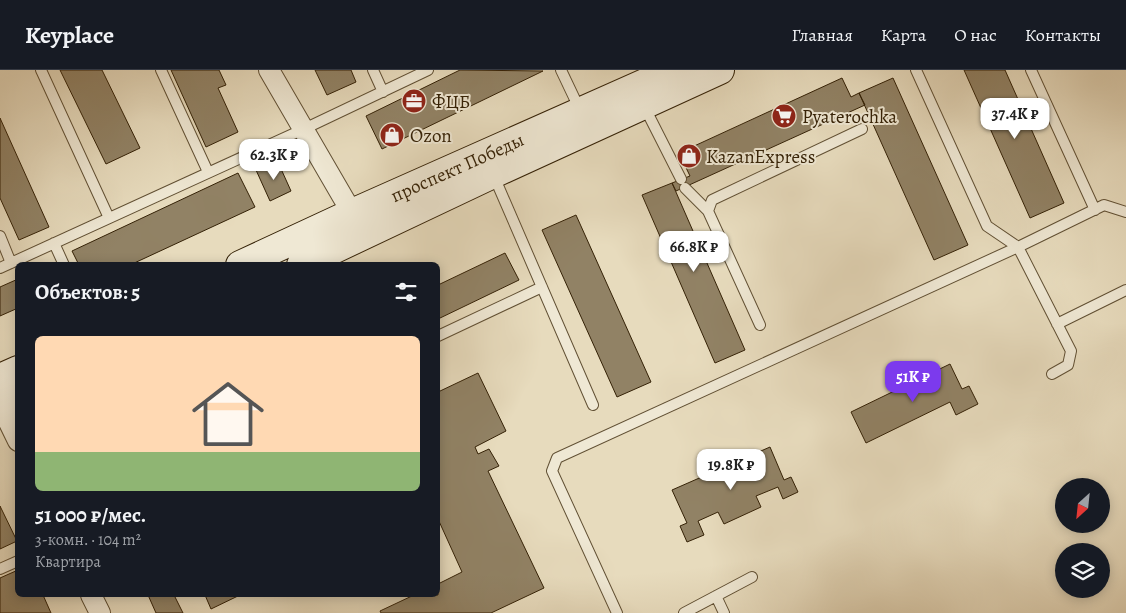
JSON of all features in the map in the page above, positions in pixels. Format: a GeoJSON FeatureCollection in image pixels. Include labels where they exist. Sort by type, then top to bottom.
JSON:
{"type":"FeatureCollection","features":[{"type":"Feature","properties":{"kind":"main road","name":"проспект Победы"},"geometry":{"type":"LineString","coordinates":[[246,262],[674,70]]}},
{"type":"Feature","properties":{"kind":"main road","name":"проспект Победы"},"geometry":{"type":"LineString","coordinates":[[307,262],[720,70]]}},
{"type":"Feature","properties":{"kind":"main road"},"geometry":{"type":"LineString","coordinates":[[0,378],[15,371]]}},
{"type":"Feature","properties":{"kind":"street"},"geometry":{"type":"LineString","coordinates":[[269,70],[352,213]]}},
{"type":"Feature","properties":{"kind":"street"},"geometry":{"type":"LineString","coordinates":[[5,403],[15,432]]}},
{"type":"Feature","properties":{"kind":"street"},"geometry":{"type":"LineString","coordinates":[[92,597],[100,613]]}},
{"type":"Feature","properties":{"kind":"lane"},"geometry":{"type":"LineString","coordinates":[[41,70],[109,218]]}},
{"type":"Feature","properties":{"kind":"lane"},"geometry":{"type":"LineString","coordinates":[[161,70],[208,172]]}},
{"type":"Feature","properties":{"kind":"lane"},"geometry":{"type":"LineString","coordinates":[[372,70],[383,92]]}},
{"type":"Feature","properties":{"kind":"lane"},"geometry":{"type":"LineString","coordinates":[[0,268],[428,70]]}},
{"type":"Feature","properties":{"kind":"lane"},"geometry":{"type":"LineString","coordinates":[[561,70],[582,112]]}},
{"type":"Feature","properties":{"kind":"lane"},"geometry":{"type":"LineString","coordinates":[[916,70],[987,226],[1018,247],[1071,351],[1068,365],[1052,374]]}},
{"type":"Feature","properties":{"kind":"lane"},"geometry":{"type":"LineString","coordinates":[[1031,70],[1095,210]]}},
{"type":"Feature","properties":{"kind":"lane"},"geometry":{"type":"LineString","coordinates":[[644,105],[683,184],[708,211],[760,325]]}},
{"type":"Feature","properties":{"kind":"lane"},"geometry":{"type":"LineString","coordinates":[[708,211],[712,200],[862,129]]}},
{"type":"Feature","properties":{"kind":"lane"},"geometry":{"type":"LineString","coordinates":[[493,174],[592,405]]}},
{"type":"Feature","properties":{"kind":"lane"},"geometry":{"type":"LineString","coordinates":[[617,613],[552,471],[557,458],[1018,247],[1104,205],[1126,212]]}},
{"type":"Feature","properties":{"kind":"lane"},"geometry":{"type":"LineString","coordinates":[[0,236],[11,263]]}},
{"type":"Feature","properties":{"kind":"lane"},"geometry":{"type":"LineString","coordinates":[[54,243],[63,262]]}},
{"type":"Feature","properties":{"kind":"lane"},"geometry":{"type":"LineString","coordinates":[[440,335],[542,287]]}},
{"type":"Feature","properties":{"kind":"lane"},"geometry":{"type":"LineString","coordinates":[[1057,324],[1126,290]]}},
{"type":"Feature","properties":{"kind":"lane"},"geometry":{"type":"LineString","coordinates":[[0,569],[15,562]]}},
{"type":"Feature","properties":{"kind":"lane"},"geometry":{"type":"LineString","coordinates":[[690,612],[716,596],[752,578]]}},
{"type":"Feature","properties":{"kind":"lane"},"geometry":{"type":"LineString","coordinates":[[716,596],[724,613]]}},
{"type":"Feature","properties":{"kind":"building"},"geometry":{"type":"Polygon","coordinates":[[[60,70],[102,70],[140,148],[106,164],[60,70]]]}},
{"type":"Feature","properties":{"kind":"building"},"geometry":{"type":"Polygon","coordinates":[[[171,70],[219,70],[226,85],[218,88],[238,132],[206,147],[171,70]]]}},
{"type":"Feature","properties":{"kind":"building"},"geometry":{"type":"Polygon","coordinates":[[[315,70],[351,70],[356,82],[327,95],[315,70]]]}},
{"type":"Feature","properties":{"kind":"building"},"geometry":{"type":"Polygon","coordinates":[[[460,70],[543,71],[382,149],[366,116],[460,70]]]}},
{"type":"Feature","properties":{"kind":"building"},"geometry":{"type":"Polygon","coordinates":[[[964,70],[1005,70],[1064,203],[1030,218],[964,70]]]}},
{"type":"Feature","properties":{"kind":"building"},"geometry":{"type":"Polygon","coordinates":[[[842,78],[851,97],[859,93],[865,105],[676,191],[672,183],[690,176],[679,153],[842,78]]]}},
{"type":"Feature","properties":{"kind":"building"},"geometry":{"type":"Polygon","coordinates":[[[893,78],[968,245],[934,260],[859,93],[893,78]]]}},
{"type":"Feature","properties":{"kind":"building"},"geometry":{"type":"Polygon","coordinates":[[[0,118],[49,227],[19,240],[0,198],[0,118]]]}},
{"type":"Feature","properties":{"kind":"building"},"geometry":{"type":"Polygon","coordinates":[[[283,152],[288,162],[282,165],[277,155],[283,152]]]}},
{"type":"Feature","properties":{"kind":"building"},"geometry":{"type":"Polygon","coordinates":[[[277,160],[291,191],[270,201],[256,170],[277,160]]]}},
{"type":"Feature","properties":{"kind":"building"},"geometry":{"type":"Polygon","coordinates":[[[238,173],[255,207],[136,262],[78,262],[72,251],[238,173]]]}},
{"type":"Feature","properties":{"kind":"building"},"geometry":{"type":"Polygon","coordinates":[[[672,183],[745,350],[715,363],[642,195],[672,183]]]}},
{"type":"Feature","properties":{"kind":"building"},"geometry":{"type":"Polygon","coordinates":[[[576,215],[651,382],[617,397],[542,230],[576,215]]]}},
{"type":"Feature","properties":{"kind":"building"},"geometry":{"type":"Polygon","coordinates":[[[505,253],[519,280],[440,318],[440,284],[505,253]]]}},
{"type":"Feature","properties":{"kind":"building"},"geometry":{"type":"Polygon","coordinates":[[[15,280],[15,309],[0,316],[0,287],[15,280]]]}},
{"type":"Feature","properties":{"kind":"building"},"geometry":{"type":"Polygon","coordinates":[[[950,364],[962,389],[969,386],[978,404],[956,415],[950,402],[866,443],[851,412],[950,364]]]}},
{"type":"Feature","properties":{"kind":"building"},"geometry":{"type":"Polygon","coordinates":[[[478,373],[506,431],[475,447],[478,454],[489,449],[499,466],[488,471],[544,588],[491,613],[381,613],[380,611],[410,597],[440,597],[440,583],[462,572],[440,523],[440,391],[478,373]]]}},
{"type":"Feature","properties":{"kind":"building"},"geometry":{"type":"Polygon","coordinates":[[[770,447],[784,480],[791,477],[798,492],[783,499],[778,487],[756,496],[761,507],[724,524],[718,512],[698,521],[704,535],[687,542],[680,526],[687,523],[672,490],[770,447]]]}},
{"type":"Feature","properties":{"kind":"building"},"geometry":{"type":"Polygon","coordinates":[[[0,506],[15,537],[15,542],[0,549],[0,506]]]}},
{"type":"Feature","properties":{"kind":"building"},"geometry":{"type":"Polygon","coordinates":[[[15,571],[15,597],[44,597],[51,613],[0,613],[0,578],[15,571]]]}},
{"type":"Feature","properties":{"kind":"building"},"geometry":{"type":"Polygon","coordinates":[[[149,597],[175,597],[183,613],[156,613],[149,597]]]}},
{"type":"Feature","properties":{"kind":"building"},"geometry":{"type":"Polygon","coordinates":[[[206,597],[236,597],[211,609],[206,597]]]}},
{"type":"Feature","properties":{"kind":"place","name":"ФЦБ"},"geometry":{"type":"Point","coordinates":[414,101]}},
{"type":"Feature","properties":{"kind":"place","name":"Pyaterochka"},"geometry":{"type":"Point","coordinates":[784,116]}},
{"type":"Feature","properties":{"kind":"place","name":"Ozon"},"geometry":{"type":"Point","coordinates":[392,135]}},
{"type":"Feature","properties":{"kind":"place","name":"KazanExpress"},"geometry":{"type":"Point","coordinates":[689,156]}}]}
